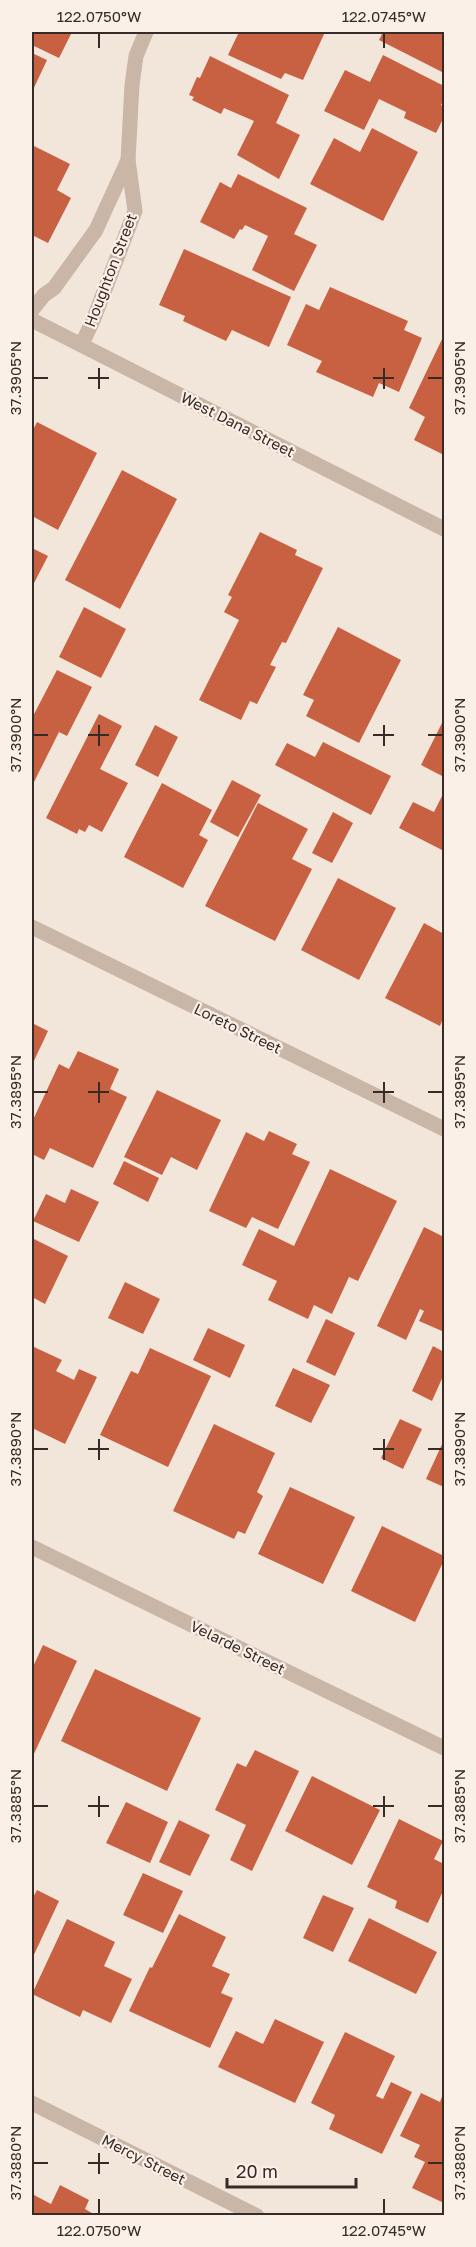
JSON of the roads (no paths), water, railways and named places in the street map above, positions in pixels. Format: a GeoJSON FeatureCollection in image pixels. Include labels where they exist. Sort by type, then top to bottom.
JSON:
{"type":"FeatureCollection","features":[{"type":"Feature","properties":{"kind":"street","name":"Houghton Street"},"geometry":{"type":"LineString","coordinates":[[82,344],[135,211],[128,160],[132,86],[136,56],[146,32]]}},
{"type":"Feature","properties":{"kind":"street","name":"Houghton Street"},"geometry":{"type":"LineString","coordinates":[[32,310],[44,295],[54,288],[96,230],[128,160]]}},
{"type":"Feature","properties":{"kind":"street","name":"West Dana Street"},"geometry":{"type":"LineString","coordinates":[[32,320],[444,529]]}},
{"type":"Feature","properties":{"kind":"street","name":"Loreto Street"},"geometry":{"type":"LineString","coordinates":[[32,927],[444,1130]]}},
{"type":"Feature","properties":{"kind":"street","name":"Velarde Street"},"geometry":{"type":"LineString","coordinates":[[32,1547],[444,1748]]}},
{"type":"Feature","properties":{"kind":"street","name":"Mercy Street"},"geometry":{"type":"LineString","coordinates":[[32,2103],[257,2216]]}}]}
